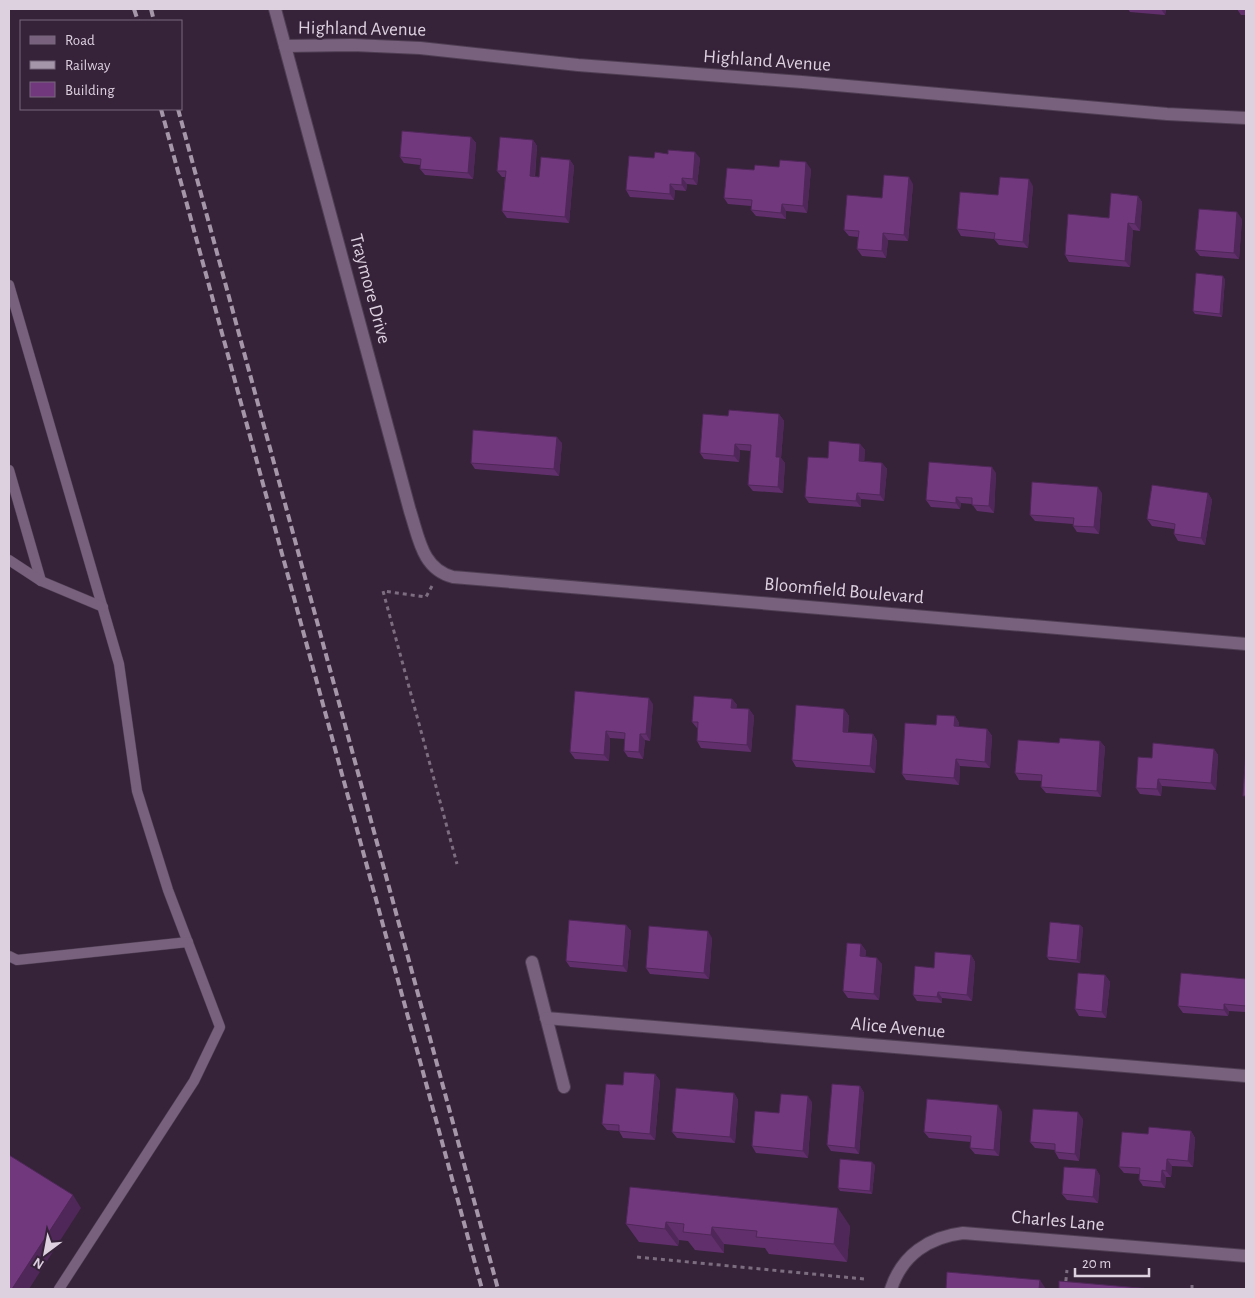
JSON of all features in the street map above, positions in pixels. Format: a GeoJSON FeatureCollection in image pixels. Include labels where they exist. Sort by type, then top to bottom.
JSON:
{"type":"FeatureCollection","features":[{"type":"Feature","properties":{"kind":"street","name":"Traymore Drive"},"geometry":{"type":"LineString","coordinates":[[275,9],[410,511],[426,558],[434,569],[440,573]]}},
{"type":"Feature","properties":{"kind":"street","name":"Highland Avenue"},"geometry":{"type":"LineString","coordinates":[[285,46],[353,45],[420,48],[578,65],[1157,113],[1246,118]]}},
{"type":"Feature","properties":{"kind":"street","name":"Bloomfield Boulevard"},"geometry":{"type":"LineString","coordinates":[[440,573],[453,577],[1246,644]]}},
{"type":"Feature","properties":{"kind":"street"},"geometry":{"type":"LineString","coordinates":[[532,962],[564,1087]]}},
{"type":"Feature","properties":{"kind":"street","name":"Alice Avenue"},"geometry":{"type":"LineString","coordinates":[[546,1018],[1246,1076]]}},
{"type":"Feature","properties":{"kind":"street","name":"Charles Lane"},"geometry":{"type":"LineString","coordinates":[[891,1289],[901,1267],[917,1250],[938,1238],[963,1233],[1246,1256]]}},
{"type":"Feature","properties":{"kind":"lane"},"geometry":{"type":"LineString","coordinates":[[9,285],[120,664],[137,791],[168,890],[220,1027],[194,1081],[58,1289]]}},
{"type":"Feature","properties":{"kind":"lane"},"geometry":{"type":"LineString","coordinates":[[9,470],[40,582]]}},
{"type":"Feature","properties":{"kind":"lane"},"geometry":{"type":"LineString","coordinates":[[10,565],[40,582],[103,607]]}},
{"type":"Feature","properties":{"kind":"lane"},"geometry":{"type":"LineString","coordinates":[[9,956],[17,960],[188,942]]}},
{"type":"Feature","properties":{"kind":"path"},"geometry":{"type":"LineString","coordinates":[[440,573],[426,597],[383,591],[457,864]]}},
{"type":"Feature","properties":{"kind":"path"},"geometry":{"type":"LineString","coordinates":[[637,1256],[864,1279]]}},
{"type":"Feature","properties":{"kind":"path"},"geometry":{"type":"LineString","coordinates":[[1065,1289],[1067,1270]]}},
{"type":"Feature","properties":{"kind":"path"},"geometry":{"type":"LineString","coordinates":[[1192,1281],[1192,1289]]}},
{"type":"Feature","properties":{"kind":"building"},"geometry":{"type":"Polygon","coordinates":[[[402,131],[471,137],[468,173],[420,169],[421,159],[400,157],[402,131]]]}},
{"type":"Feature","properties":{"kind":"building"},"geometry":{"type":"Polygon","coordinates":[[[500,137],[533,140],[530,176],[539,177],[541,157],[570,160],[565,217],[502,211],[506,171],[497,171],[500,137]]]}},
{"type":"Feature","properties":{"kind":"building"},"geometry":{"type":"Polygon","coordinates":[[[668,150],[695,152],[693,179],[682,178],[682,185],[670,184],[670,194],[626,190],[629,156],[654,158],[655,152],[668,154],[668,150]]]}},
{"type":"Feature","properties":{"kind":"building"},"geometry":{"type":"Polygon","coordinates":[[[780,160],[806,162],[803,206],[782,204],[781,213],[751,210],[752,200],[724,198],[727,168],[754,170],[755,165],[779,167],[780,160]]]}},
{"type":"Feature","properties":{"kind":"building"},"geometry":{"type":"Polygon","coordinates":[[[884,175],[909,177],[904,235],[883,233],[882,251],[857,249],[859,231],[844,230],[847,195],[882,198],[884,175]]]}},
{"type":"Feature","properties":{"kind":"building"},"geometry":{"type":"Polygon","coordinates":[[[1000,177],[1029,179],[1023,242],[994,239],[995,233],[957,229],[960,192],[998,195],[1000,177]]]}},
{"type":"Feature","properties":{"kind":"building"},"geometry":{"type":"Polygon","coordinates":[[[1111,193],[1138,196],[1135,224],[1128,223],[1125,261],[1065,255],[1068,214],[1109,218],[1111,193]]]}},
{"type":"Feature","properties":{"kind":"building"},"geometry":{"type":"Polygon","coordinates":[[[1199,209],[1237,212],[1234,253],[1195,250],[1199,209]]]}},
{"type":"Feature","properties":{"kind":"building"},"geometry":{"type":"Polygon","coordinates":[[[1196,273],[1223,276],[1220,314],[1193,311],[1196,273]]]}},
{"type":"Feature","properties":{"kind":"building"},"geometry":{"type":"Polygon","coordinates":[[[729,410],[779,414],[776,457],[780,457],[778,487],[748,485],[751,445],[735,444],[734,456],[700,453],[703,414],[728,416],[729,410]]]}},
{"type":"Feature","properties":{"kind":"building"},"geometry":{"type":"Polygon","coordinates":[[[473,430],[557,437],[554,469],[471,463],[473,430]]]}},
{"type":"Feature","properties":{"kind":"building"},"geometry":{"type":"Polygon","coordinates":[[[829,441],[860,444],[859,461],[882,463],[880,495],[857,493],[856,501],[805,497],[808,457],[828,458],[829,441]]]}},
{"type":"Feature","properties":{"kind":"building"},"geometry":{"type":"Polygon","coordinates":[[[929,462],[992,467],[989,506],[972,505],[972,498],[956,497],[956,503],[926,500],[929,462]]]}},
{"type":"Feature","properties":{"kind":"building"},"geometry":{"type":"Polygon","coordinates":[[[1032,482],[1098,487],[1094,527],[1073,526],[1074,518],[1030,515],[1032,482]]]}},
{"type":"Feature","properties":{"kind":"building"},"geometry":{"type":"Polygon","coordinates":[[[1152,485],[1208,493],[1201,538],[1174,534],[1175,524],[1147,519],[1152,485]]]}},
{"type":"Feature","properties":{"kind":"building"},"geometry":{"type":"Polygon","coordinates":[[[575,691],[649,698],[646,734],[640,734],[639,752],[624,751],[625,733],[606,731],[604,755],[570,752],[575,691]]]}},
{"type":"Feature","properties":{"kind":"building"},"geometry":{"type":"Polygon","coordinates":[[[694,696],[732,699],[731,708],[749,709],[747,745],[697,741],[698,722],[692,722],[694,696]]]}},
{"type":"Feature","properties":{"kind":"building"},"geometry":{"type":"Polygon","coordinates":[[[796,705],[844,709],[843,732],[873,734],[870,766],[792,760],[796,705]]]}},
{"type":"Feature","properties":{"kind":"building"},"geometry":{"type":"Polygon","coordinates":[[[937,715],[955,716],[954,726],[987,729],[985,762],[956,759],[954,778],[902,774],[905,723],[936,725],[937,715]]]}},
{"type":"Feature","properties":{"kind":"building"},"geometry":{"type":"Polygon","coordinates":[[[1060,738],[1100,741],[1097,791],[1041,787],[1042,775],[1015,773],[1018,740],[1059,743],[1060,738]]]}},
{"type":"Feature","properties":{"kind":"building"},"geometry":{"type":"Polygon","coordinates":[[[1153,743],[1214,749],[1211,783],[1158,779],[1157,789],[1136,788],[1138,757],[1152,758],[1153,743]]]}},
{"type":"Feature","properties":{"kind":"building"},"geometry":{"type":"Polygon","coordinates":[[[1246,749],[1246,796],[1243,796],[1246,749]]]}},
{"type":"Feature","properties":{"kind":"building"},"geometry":{"type":"Polygon","coordinates":[[[569,920],[626,925],[623,966],[566,961],[569,920]]]}},
{"type":"Feature","properties":{"kind":"building"},"geometry":{"type":"Polygon","coordinates":[[[1050,922],[1080,925],[1077,960],[1047,957],[1050,922]]]}},
{"type":"Feature","properties":{"kind":"building"},"geometry":{"type":"Polygon","coordinates":[[[649,926],[708,931],[704,973],[646,968],[649,926]]]}},
{"type":"Feature","properties":{"kind":"building"},"geometry":{"type":"Polygon","coordinates":[[[847,943],[861,944],[860,956],[877,958],[874,994],[843,991],[847,943]]]}},
{"type":"Feature","properties":{"kind":"building"},"geometry":{"type":"Polygon","coordinates":[[[935,952],[971,955],[967,995],[938,992],[937,997],[913,995],[915,966],[934,968],[935,952]]]}},
{"type":"Feature","properties":{"kind":"building"},"geometry":{"type":"Polygon","coordinates":[[[1078,973],[1105,975],[1102,1012],[1075,1009],[1078,973]]]}},
{"type":"Feature","properties":{"kind":"building"},"geometry":{"type":"Polygon","coordinates":[[[1181,973],[1246,979],[1246,1006],[1224,1004],[1224,1010],[1178,1006],[1181,973]]]}},
{"type":"Feature","properties":{"kind":"building"},"geometry":{"type":"Polygon","coordinates":[[[624,1072],[655,1074],[650,1134],[619,1131],[619,1125],[602,1124],[606,1084],[623,1085],[624,1072]]]}},
{"type":"Feature","properties":{"kind":"building"},"geometry":{"type":"Polygon","coordinates":[[[832,1084],[860,1086],[855,1148],[827,1145],[832,1084]]]}},
{"type":"Feature","properties":{"kind":"building"},"geometry":{"type":"Polygon","coordinates":[[[676,1088],[734,1093],[730,1137],[672,1132],[676,1088]]]}},
{"type":"Feature","properties":{"kind":"building"},"geometry":{"type":"Polygon","coordinates":[[[781,1094],[808,1096],[803,1151],[752,1146],[755,1111],[779,1113],[781,1094]]]}},
{"type":"Feature","properties":{"kind":"building"},"geometry":{"type":"Polygon","coordinates":[[[927,1099],[998,1105],[994,1150],[970,1148],[971,1136],[924,1132],[927,1099]]]}},
{"type":"Feature","properties":{"kind":"building"},"geometry":{"type":"Polygon","coordinates":[[[1033,1109],[1078,1112],[1075,1154],[1055,1152],[1055,1144],[1030,1142],[1033,1109]]]}},
{"type":"Feature","properties":{"kind":"building"},"geometry":{"type":"Polygon","coordinates":[[[1149,1127],[1191,1131],[1188,1161],[1167,1159],[1166,1171],[1162,1170],[1161,1182],[1139,1180],[1140,1168],[1119,1167],[1122,1132],[1148,1134],[1149,1127]]]}},
{"type":"Feature","properties":{"kind":"building"},"geometry":{"type":"Polygon","coordinates":[[[9,1155],[73,1195],[12,1289],[9,1289],[9,1155]]]}},
{"type":"Feature","properties":{"kind":"building"},"geometry":{"type":"Polygon","coordinates":[[[840,1159],[872,1162],[870,1191],[838,1188],[840,1159]]]}},
{"type":"Feature","properties":{"kind":"building"},"geometry":{"type":"Polygon","coordinates":[[[1064,1167],[1096,1169],[1093,1197],[1062,1194],[1064,1167]]]}},
{"type":"Feature","properties":{"kind":"building"},"geometry":{"type":"Polygon","coordinates":[[[630,1187],[838,1208],[834,1244],[756,1237],[757,1231],[712,1227],[711,1235],[683,1232],[684,1224],[666,1222],[665,1229],[626,1224],[630,1187]]]}},
{"type":"Feature","properties":{"kind":"building"},"geometry":{"type":"Polygon","coordinates":[[[947,1272],[1040,1280],[1039,1289],[946,1289],[947,1272]]]}},
{"type":"Feature","properties":{"kind":"building"},"geometry":{"type":"Polygon","coordinates":[[[1059,1281],[1151,1289],[1059,1289],[1059,1281]]]}},
{"type":"Feature","properties":{"kind":"railway"},"geometry":{"type":"LineString","coordinates":[[134,9],[138,20]]}},
{"type":"Feature","properties":{"kind":"railway"},"geometry":{"type":"LineString","coordinates":[[151,9],[154,20]]}},
{"type":"Feature","properties":{"kind":"railway"},"geometry":{"type":"LineString","coordinates":[[161,110],[482,1289]]}},
{"type":"Feature","properties":{"kind":"railway"},"geometry":{"type":"LineString","coordinates":[[178,110],[498,1289]]}}]}
